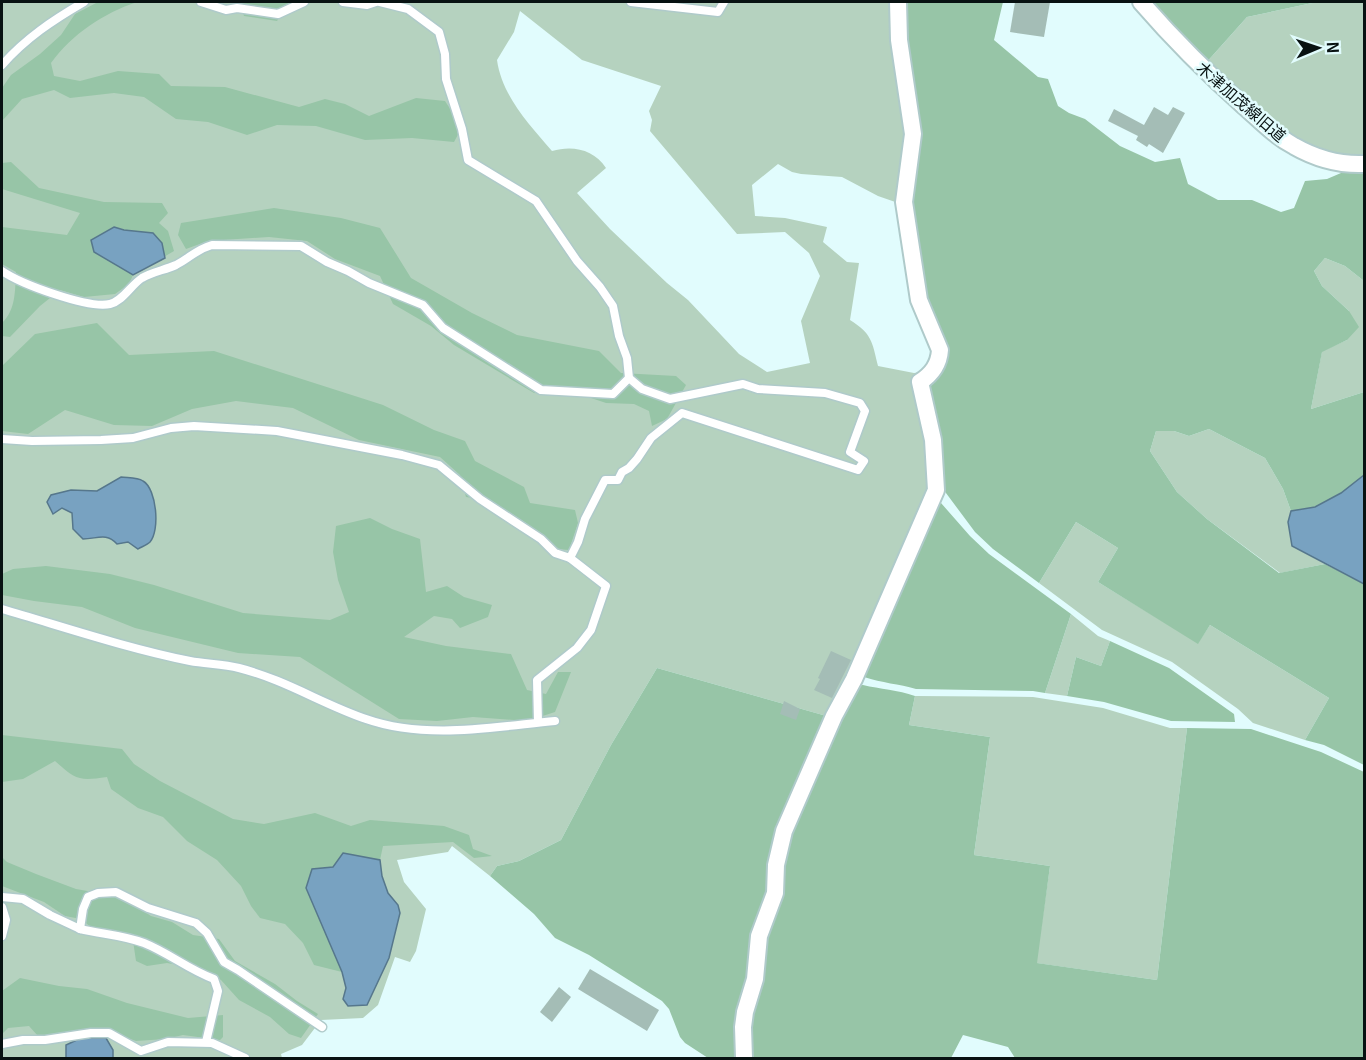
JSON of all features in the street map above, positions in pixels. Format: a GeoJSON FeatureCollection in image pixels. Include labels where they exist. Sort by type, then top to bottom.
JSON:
{"type":"FeatureCollection","features":[{"type":"Feature","properties":{"kind":"street"},"geometry":{"type":"LineString","coordinates":[[744,1059],[745,1012],[755,979],[759,936],[775,893],[776,865],[784,831],[834,716],[854,679],[895,579],[936,490],[933,440],[920,382],[935,368],[940,359],[940,350],[919,300],[904,202],[913,134],[899,40],[898,2]]}},
{"type":"Feature","properties":{"kind":"street","name":"木津加茂線旧道"},"geometry":{"type":"LineString","coordinates":[[1141,2],[1182,48],[1277,135],[1295,147],[1321,158],[1365,164]]}},
{"type":"Feature","properties":{"kind":"lane"},"geometry":{"type":"LineString","coordinates":[[2,65],[36,32],[84,2]]}},
{"type":"Feature","properties":{"kind":"lane"},"geometry":{"type":"LineString","coordinates":[[201,2],[226,9],[237,8],[278,15],[304,2]]}},
{"type":"Feature","properties":{"kind":"lane"},"geometry":{"type":"LineString","coordinates":[[343,2],[367,5],[378,2],[408,9],[439,32],[445,54],[446,79],[462,127],[468,160],[536,201],[577,261],[613,306],[619,336],[627,358],[629,378],[642,389],[670,399],[743,384],[758,389],[825,393],[860,403],[865,411],[850,452],[864,461],[858,470],[682,413],[651,438],[637,459],[622,472],[618,480],[605,480],[585,519],[570,558]]}},
{"type":"Feature","properties":{"kind":"lane"},"geometry":{"type":"LineString","coordinates":[[631,2],[718,12],[724,2]]}},
{"type":"Feature","properties":{"kind":"lane"},"geometry":{"type":"LineString","coordinates":[[2,271],[13,279],[65,297],[98,304],[112,304],[141,278],[178,264],[198,249],[212,245],[301,246],[369,283],[423,305],[443,328],[541,390],[613,394],[629,378]]}},
{"type":"Feature","properties":{"kind":"lane"},"geometry":{"type":"LineString","coordinates":[[2,439],[32,441],[133,438],[171,428],[194,426],[277,431],[402,455],[439,465],[480,499],[541,539],[555,553],[570,558],[606,586],[591,630],[577,648],[537,680],[538,722]]}},
{"type":"Feature","properties":{"kind":"lane"},"geometry":{"type":"LineString","coordinates":[[2,609],[170,656],[237,668],[269,677],[366,720],[408,729],[464,730],[555,721]]}},
{"type":"Feature","properties":{"kind":"lane"},"geometry":{"type":"LineString","coordinates":[[80,929],[83,909],[88,897],[98,893],[116,892],[148,908],[196,923],[207,933],[224,962],[322,1027]]}},
{"type":"Feature","properties":{"kind":"lane"},"geometry":{"type":"LineString","coordinates":[[2,897],[23,900],[80,929],[142,942],[176,958],[192,970],[214,979],[218,991],[206,1042]]}},
{"type":"Feature","properties":{"kind":"lane"},"geometry":{"type":"LineString","coordinates":[[2,908],[6,920],[2,936]]}},
{"type":"Feature","properties":{"kind":"lane"},"geometry":{"type":"LineString","coordinates":[[2,1044],[91,1033],[109,1034],[141,1051],[168,1042],[206,1042],[245,1059]]}},
{"type":"Feature","properties":{"kind":"green space"},"geometry":{"type":"Polygon","coordinates":[[[2,2],[892,2],[906,133],[901,204],[878,196],[842,177],[801,174],[778,164],[752,185],[755,216],[785,218],[827,227],[823,242],[847,262],[859,263],[850,320],[867,334],[878,366],[914,373],[923,372],[929,494],[830,717],[657,668],[611,745],[561,840],[519,861],[497,866],[490,876],[452,846],[448,852],[397,860],[404,882],[426,909],[416,951],[410,962],[395,957],[378,1005],[363,1018],[321,1020],[302,1045],[281,1054],[282,1058],[2,1058],[2,2]],[[520,11],[514,32],[497,60],[504,86],[526,120],[552,151],[567,148],[582,150],[595,156],[606,168],[577,193],[610,229],[688,300],[739,354],[767,372],[810,363],[801,321],[820,276],[809,253],[785,232],[737,234],[650,131],[652,120],[649,111],[661,86],[582,60],[520,11]]]}},
{"type":"Feature","properties":{"kind":"green space"},"geometry":{"type":"Polygon","coordinates":[[[98,2],[137,2],[101,18],[79,34],[51,63],[54,76],[80,81],[118,71],[159,74],[171,86],[225,87],[299,107],[325,99],[345,104],[369,116],[416,98],[445,101],[462,127],[454,142],[412,138],[365,140],[316,126],[277,125],[247,135],[208,122],[176,119],[144,97],[114,93],[70,98],[54,90],[22,99],[2,121],[2,88],[11,75],[61,35],[75,14],[98,2]]]}},
{"type":"Feature","properties":{"kind":"green space"},"geometry":{"type":"Polygon","coordinates":[[[239,2],[290,2],[277,21],[244,16],[239,2]]]}},
{"type":"Feature","properties":{"kind":"green space"},"geometry":{"type":"Polygon","coordinates":[[[901,2],[1003,2],[994,40],[1038,77],[1048,79],[1058,106],[1085,119],[1120,146],[1155,162],[1180,158],[1188,184],[1218,200],[1252,200],[1281,212],[1294,208],[1305,181],[1327,179],[1348,170],[1364,170],[1364,281],[1345,266],[1325,258],[1314,271],[1322,286],[1349,311],[1359,327],[1347,340],[1322,352],[1311,409],[1364,392],[1363,477],[1341,493],[1315,507],[1291,511],[1283,489],[1265,458],[1209,429],[1189,436],[1174,431],[1156,431],[1150,451],[1177,492],[1207,519],[1279,573],[1325,564],[1364,584],[1364,765],[1324,745],[1305,740],[1329,698],[1210,625],[1198,644],[1098,582],[1118,548],[1076,522],[1039,583],[993,549],[975,532],[943,489],[928,390],[931,379],[947,357],[923,298],[908,206],[901,2]]]}},
{"type":"Feature","properties":{"kind":"green space"},"geometry":{"type":"Polygon","coordinates":[[[1149,2],[1317,2],[1247,17],[1205,64],[1149,2]]]}},
{"type":"Feature","properties":{"kind":"green space"},"geometry":{"type":"Polygon","coordinates":[[[1317,2],[1364,2],[1364,158],[1338,156],[1296,141],[1205,64],[1247,17],[1317,2]]]}},
{"type":"Feature","properties":{"kind":"green space"},"geometry":{"type":"Polygon","coordinates":[[[11,162],[39,188],[104,202],[162,203],[168,213],[159,223],[168,231],[174,251],[133,275],[129,284],[115,294],[84,297],[60,290],[40,306],[10,337],[2,336],[2,323],[10,312],[14,299],[16,272],[2,264],[2,227],[67,235],[80,213],[2,189],[2,163],[11,162]]]}},
{"type":"Feature","properties":{"kind":"green space"},"geometry":{"type":"Polygon","coordinates":[[[274,208],[341,218],[380,228],[411,278],[472,313],[517,335],[599,351],[621,373],[676,376],[686,385],[667,419],[652,426],[649,411],[634,404],[606,403],[588,397],[534,393],[454,345],[431,326],[393,304],[380,276],[335,259],[307,241],[269,237],[208,241],[186,249],[178,235],[181,223],[274,208]]]}},
{"type":"Feature","properties":{"kind":"green space"},"geometry":{"type":"Polygon","coordinates":[[[1325,258],[1345,266],[1364,281],[1364,392],[1311,409],[1322,351],[1347,340],[1349,311],[1322,286],[1314,271],[1325,258]]]}},
{"type":"Feature","properties":{"kind":"green space"},"geometry":{"type":"Polygon","coordinates":[[[97,323],[129,355],[214,351],[383,405],[434,430],[465,441],[475,461],[524,487],[530,503],[575,510],[578,523],[569,550],[556,549],[544,535],[487,500],[466,497],[460,475],[440,457],[359,440],[293,408],[236,401],[192,409],[152,426],[114,425],[65,410],[28,434],[2,431],[2,366],[35,334],[97,323]]]}},
{"type":"Feature","properties":{"kind":"green space"},"geometry":{"type":"Polygon","coordinates":[[[1209,429],[1265,458],[1283,489],[1291,511],[1288,522],[1292,546],[1325,564],[1280,573],[1207,519],[1177,492],[1150,451],[1156,431],[1174,431],[1189,436],[1209,429]]]}},
{"type":"Feature","properties":{"kind":"green space"},"geometry":{"type":"Polygon","coordinates":[[[933,502],[941,503],[989,554],[1071,614],[1045,693],[916,689],[864,677],[860,670],[933,502]]]}},
{"type":"Feature","properties":{"kind":"green space"},"geometry":{"type":"Polygon","coordinates":[[[370,518],[420,539],[426,592],[447,586],[464,597],[492,605],[488,617],[460,628],[452,619],[434,616],[404,637],[446,646],[511,654],[527,690],[546,694],[558,672],[571,672],[555,712],[527,721],[473,717],[437,721],[399,719],[300,657],[238,653],[135,628],[82,607],[2,595],[2,574],[13,569],[46,566],[110,574],[154,585],[243,613],[330,620],[349,612],[338,580],[333,552],[336,526],[370,518]]]}},
{"type":"Feature","properties":{"kind":"green space"},"geometry":{"type":"Polygon","coordinates":[[[1076,522],[1118,548],[1098,582],[1198,643],[1210,625],[1329,698],[1305,740],[1253,723],[1238,709],[1172,662],[1102,630],[1039,583],[1076,522]]]}},
{"type":"Feature","properties":{"kind":"green space"},"geometry":{"type":"Polygon","coordinates":[[[1071,614],[1098,636],[1110,641],[1101,666],[1076,657],[1067,696],[1045,693],[1071,614]]]}},
{"type":"Feature","properties":{"kind":"green space"},"geometry":{"type":"Polygon","coordinates":[[[1110,641],[1169,668],[1234,714],[1235,722],[1171,721],[1104,702],[1067,696],[1076,657],[1101,666],[1110,641]]]}},
{"type":"Feature","properties":{"kind":"green space"},"geometry":{"type":"Polygon","coordinates":[[[657,668],[830,717],[780,830],[741,1058],[708,1058],[685,1043],[680,1037],[669,1009],[662,1001],[589,955],[555,938],[534,914],[490,876],[497,866],[519,861],[561,840],[611,745],[657,668]]]}},
{"type":"Feature","properties":{"kind":"green space"},"geometry":{"type":"Polygon","coordinates":[[[863,685],[915,696],[909,725],[990,737],[974,855],[1050,866],[1037,963],[1157,980],[1187,728],[1251,729],[1321,752],[1364,772],[1364,1058],[1015,1058],[1008,1047],[963,1035],[951,1058],[749,1058],[747,1028],[764,937],[788,833],[853,686],[863,685]]]}},
{"type":"Feature","properties":{"kind":"green space"},"geometry":{"type":"Polygon","coordinates":[[[915,696],[1033,697],[1103,708],[1170,728],[1187,728],[1157,980],[1036,963],[1050,866],[974,855],[990,737],[909,725],[915,696]]]}},
{"type":"Feature","properties":{"kind":"green space"},"geometry":{"type":"Polygon","coordinates":[[[2,735],[122,749],[134,764],[160,781],[233,819],[264,824],[315,813],[351,826],[370,820],[444,826],[469,835],[473,849],[492,856],[474,858],[453,842],[383,846],[380,860],[343,853],[333,867],[306,888],[342,972],[314,965],[303,943],[285,924],[260,918],[241,886],[217,860],[187,841],[163,817],[138,808],[111,789],[107,777],[78,778],[55,761],[23,779],[2,782],[2,735]]]}},
{"type":"Feature","properties":{"kind":"green space"},"geometry":{"type":"Polygon","coordinates":[[[2,857],[7,862],[76,889],[116,896],[151,916],[172,922],[193,935],[219,939],[235,961],[275,984],[318,1014],[301,1038],[289,1034],[270,1017],[239,1000],[221,980],[202,969],[167,963],[147,966],[136,961],[132,934],[92,928],[81,919],[65,916],[44,902],[2,886],[2,857]]]}},
{"type":"Feature","properties":{"kind":"green space"},"geometry":{"type":"Polygon","coordinates":[[[20,978],[87,989],[127,1003],[188,1018],[223,1015],[223,1037],[220,1040],[183,1035],[166,1039],[136,1041],[122,1036],[91,1036],[64,1040],[38,1036],[29,1026],[8,1028],[2,1034],[2,991],[20,978]]]}},
{"type":"Feature","properties":{"kind":"water"},"geometry":{"type":"Polygon","coordinates":[[[114,227],[153,233],[162,243],[165,258],[133,275],[94,252],[91,240],[114,227]]]}},
{"type":"Feature","properties":{"kind":"water"},"geometry":{"type":"Polygon","coordinates":[[[1364,475],[1364,584],[1292,546],[1288,522],[1291,511],[1315,507],[1341,493],[1364,475]]]}},
{"type":"Feature","properties":{"kind":"water"},"geometry":{"type":"Polygon","coordinates":[[[121,477],[143,481],[148,485],[154,501],[156,520],[153,537],[149,543],[138,549],[128,542],[117,544],[105,537],[83,539],[73,529],[72,513],[62,508],[53,514],[47,502],[51,495],[71,490],[97,491],[121,477]]]}},
{"type":"Feature","properties":{"kind":"water"},"geometry":{"type":"Polygon","coordinates":[[[343,853],[380,860],[382,876],[388,893],[398,905],[400,913],[389,958],[367,1005],[348,1006],[343,999],[346,988],[342,972],[306,888],[312,869],[333,867],[343,853]]]}},
{"type":"Feature","properties":{"kind":"water"},"geometry":{"type":"Polygon","coordinates":[[[81,1038],[106,1038],[113,1050],[113,1058],[66,1058],[66,1045],[81,1038]]]}},
{"type":"Feature","properties":{"kind":"building"},"geometry":{"type":"Polygon","coordinates":[[[1015,2],[1050,2],[1044,37],[1010,32],[1015,2]]]}},
{"type":"Feature","properties":{"kind":"building"},"geometry":{"type":"Polygon","coordinates":[[[1154,107],[1168,115],[1173,107],[1185,113],[1163,153],[1149,144],[1147,147],[1136,140],[1138,136],[1108,121],[1114,109],[1144,125],[1154,107]]]}},
{"type":"Feature","properties":{"kind":"building"},"geometry":{"type":"Polygon","coordinates":[[[831,651],[851,660],[832,698],[814,690],[831,651]]]}},
{"type":"Feature","properties":{"kind":"building"},"geometry":{"type":"Polygon","coordinates":[[[784,701],[800,709],[796,720],[780,714],[784,701]]]}},
{"type":"Feature","properties":{"kind":"building"},"geometry":{"type":"Polygon","coordinates":[[[590,969],[659,1010],[647,1031],[578,989],[590,969]]]}},
{"type":"Feature","properties":{"kind":"building"},"geometry":{"type":"Polygon","coordinates":[[[559,987],[571,997],[552,1022],[540,1012],[559,987]]]}}]}
